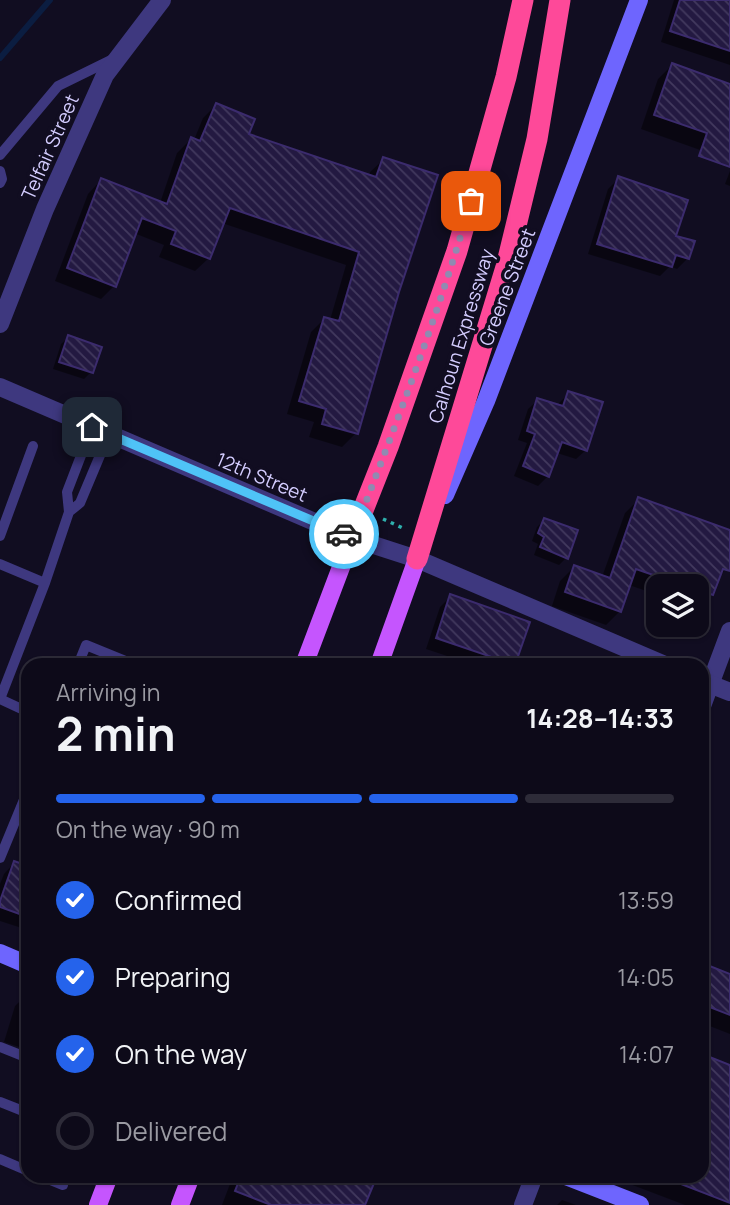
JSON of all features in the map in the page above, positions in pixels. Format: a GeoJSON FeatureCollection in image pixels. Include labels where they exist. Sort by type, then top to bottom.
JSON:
{"type":"FeatureCollection","features":[{"type":"Feature","properties":{"kind":"highway","name":"Calhoun Expressway"},"geometry":{"type":"LineString","coordinates":[[352,538],[388,447],[457,251],[506,77],[523,0]]}},
{"type":"Feature","properties":{"kind":"highway","name":"Calhoun Expressway"},"geometry":{"type":"LineString","coordinates":[[417,559],[506,267],[537,139],[560,0]]}},
{"type":"Feature","properties":{"kind":"main road","name":"Greene Street"},"geometry":{"type":"LineString","coordinates":[[382,658],[417,559],[486,401],[639,0]]}},
{"type":"Feature","properties":{"kind":"main road"},"geometry":{"type":"LineString","coordinates":[[307,658],[352,538]]}},
{"type":"Feature","properties":{"kind":"main road"},"geometry":{"type":"LineString","coordinates":[[0,953],[21,962]]}},
{"type":"Feature","properties":{"kind":"main road"},"geometry":{"type":"LineString","coordinates":[[98,1205],[106,1183]]}},
{"type":"Feature","properties":{"kind":"main road"},"geometry":{"type":"LineString","coordinates":[[180,1205],[188,1183]]}},
{"type":"Feature","properties":{"kind":"main road"},"geometry":{"type":"LineString","coordinates":[[584,1183],[640,1205]]}},
{"type":"Feature","properties":{"kind":"street","name":"Telfair Street"},"geometry":{"type":"LineString","coordinates":[[0,324],[45,209],[105,75],[162,0]]}},
{"type":"Feature","properties":{"kind":"street","name":"12th Street"},"geometry":{"type":"LineString","coordinates":[[0,387],[352,538],[417,559],[649,658]]}},
{"type":"Feature","properties":{"kind":"street"},"geometry":{"type":"LineString","coordinates":[[709,676],[730,631]]}},
{"type":"Feature","properties":{"kind":"street"},"geometry":{"type":"LineString","coordinates":[[709,683],[730,692]]}},
{"type":"Feature","properties":{"kind":"street"},"geometry":{"type":"LineString","coordinates":[[523,1205],[531,1183]]}},
{"type":"Feature","properties":{"kind":"lane"},"geometry":{"type":"LineString","coordinates":[[0,155],[58,86],[119,57]]}},
{"type":"Feature","properties":{"kind":"lane"},"geometry":{"type":"LineString","coordinates":[[0,171],[0,183]]}},
{"type":"Feature","properties":{"kind":"lane"},"geometry":{"type":"LineString","coordinates":[[21,709],[0,699],[45,583],[69,512],[67,492],[92,427]]}},
{"type":"Feature","properties":{"kind":"lane"},"geometry":{"type":"LineString","coordinates":[[69,512],[80,503],[109,434]]}},
{"type":"Feature","properties":{"kind":"lane"},"geometry":{"type":"LineString","coordinates":[[0,536],[33,446]]}},
{"type":"Feature","properties":{"kind":"lane"},"geometry":{"type":"LineString","coordinates":[[0,564],[45,583]]}},
{"type":"Feature","properties":{"kind":"lane"},"geometry":{"type":"LineString","coordinates":[[81,658],[86,645],[118,658]]}},
{"type":"Feature","properties":{"kind":"lane"},"geometry":{"type":"LineString","coordinates":[[0,858],[21,814]]}},
{"type":"Feature","properties":{"kind":"lane"},"geometry":{"type":"LineString","coordinates":[[0,1047],[21,1055]]}},
{"type":"Feature","properties":{"kind":"lane"},"geometry":{"type":"LineString","coordinates":[[0,1102],[21,1110]]}},
{"type":"Feature","properties":{"kind":"lane"},"geometry":{"type":"LineString","coordinates":[[0,1159],[21,1168]]}},
{"type":"Feature","properties":{"kind":"lane"},"geometry":{"type":"LineString","coordinates":[[58,1183],[63,1185]]}},
{"type":"Feature","properties":{"kind":"path"},"geometry":{"type":"LineString","coordinates":[[382,519],[407,529]]}},
{"type":"Feature","properties":{"kind":"building"},"geometry":{"type":"Polygon","coordinates":[[[680,0],[730,0],[730,51],[670,31],[680,0]]]}},
{"type":"Feature","properties":{"kind":"building"},"geometry":{"type":"Polygon","coordinates":[[[672,63],[730,84],[730,167],[699,156],[707,133],[654,115],[672,63]]]}},
{"type":"Feature","properties":{"kind":"building"},"geometry":{"type":"Polygon","coordinates":[[[216,103],[255,119],[249,134],[376,177],[383,157],[438,175],[399,292],[358,434],[322,424],[326,409],[299,401],[324,317],[339,321],[359,252],[230,208],[210,259],[171,244],[176,231],[142,218],[116,287],[67,268],[101,178],[167,204],[191,137],[200,141],[216,103]]]}},
{"type":"Feature","properties":{"kind":"building"},"geometry":{"type":"Polygon","coordinates":[[[618,176],[688,200],[676,236],[695,241],[689,259],[676,255],[672,267],[597,244],[618,176]]]}},
{"type":"Feature","properties":{"kind":"building"},"geometry":{"type":"Polygon","coordinates":[[[68,335],[102,347],[93,373],[59,362],[68,335]]]}},
{"type":"Feature","properties":{"kind":"building"},"geometry":{"type":"Polygon","coordinates":[[[568,391],[603,402],[587,451],[562,442],[549,477],[523,466],[535,434],[527,431],[537,398],[563,406],[568,391]]]}},
{"type":"Feature","properties":{"kind":"building"},"geometry":{"type":"Polygon","coordinates":[[[638,497],[730,530],[730,571],[723,569],[713,595],[709,594],[709,574],[650,574],[636,569],[621,612],[565,592],[574,565],[610,578],[638,497]]]}},
{"type":"Feature","properties":{"kind":"building"},"geometry":{"type":"Polygon","coordinates":[[[544,518],[578,530],[568,559],[540,547],[544,537],[538,533],[544,518]]]}},
{"type":"Feature","properties":{"kind":"building"},"geometry":{"type":"Polygon","coordinates":[[[450,594],[530,622],[517,658],[495,658],[436,638],[450,594]]]}},
{"type":"Feature","properties":{"kind":"building"},"geometry":{"type":"Polygon","coordinates":[[[14,861],[21,864],[21,914],[0,907],[14,861]]]}},
{"type":"Feature","properties":{"kind":"building"},"geometry":{"type":"Polygon","coordinates":[[[709,966],[730,974],[730,1015],[709,1007],[709,966]]]}},
{"type":"Feature","properties":{"kind":"building"},"geometry":{"type":"Polygon","coordinates":[[[709,1057],[730,1065],[730,1203],[678,1183],[709,1183],[709,1057]]]}},
{"type":"Feature","properties":{"kind":"building"},"geometry":{"type":"Polygon","coordinates":[[[238,1183],[374,1183],[365,1205],[271,1205],[235,1191],[238,1183]]]}},
{"type":"Feature","properties":{"kind":"waterway"},"geometry":{"type":"LineString","coordinates":[[0,58],[50,0]]}},
{"type":"Feature","properties":{"kind":"way so far"},"geometry":{"type":"LineString","coordinates":[[344,534],[352,538],[388,447],[457,251],[471,201]]}},
{"type":"Feature","properties":{"kind":"route"},"geometry":{"type":"LineString","coordinates":[[92,427],[344,534]]}}]}
